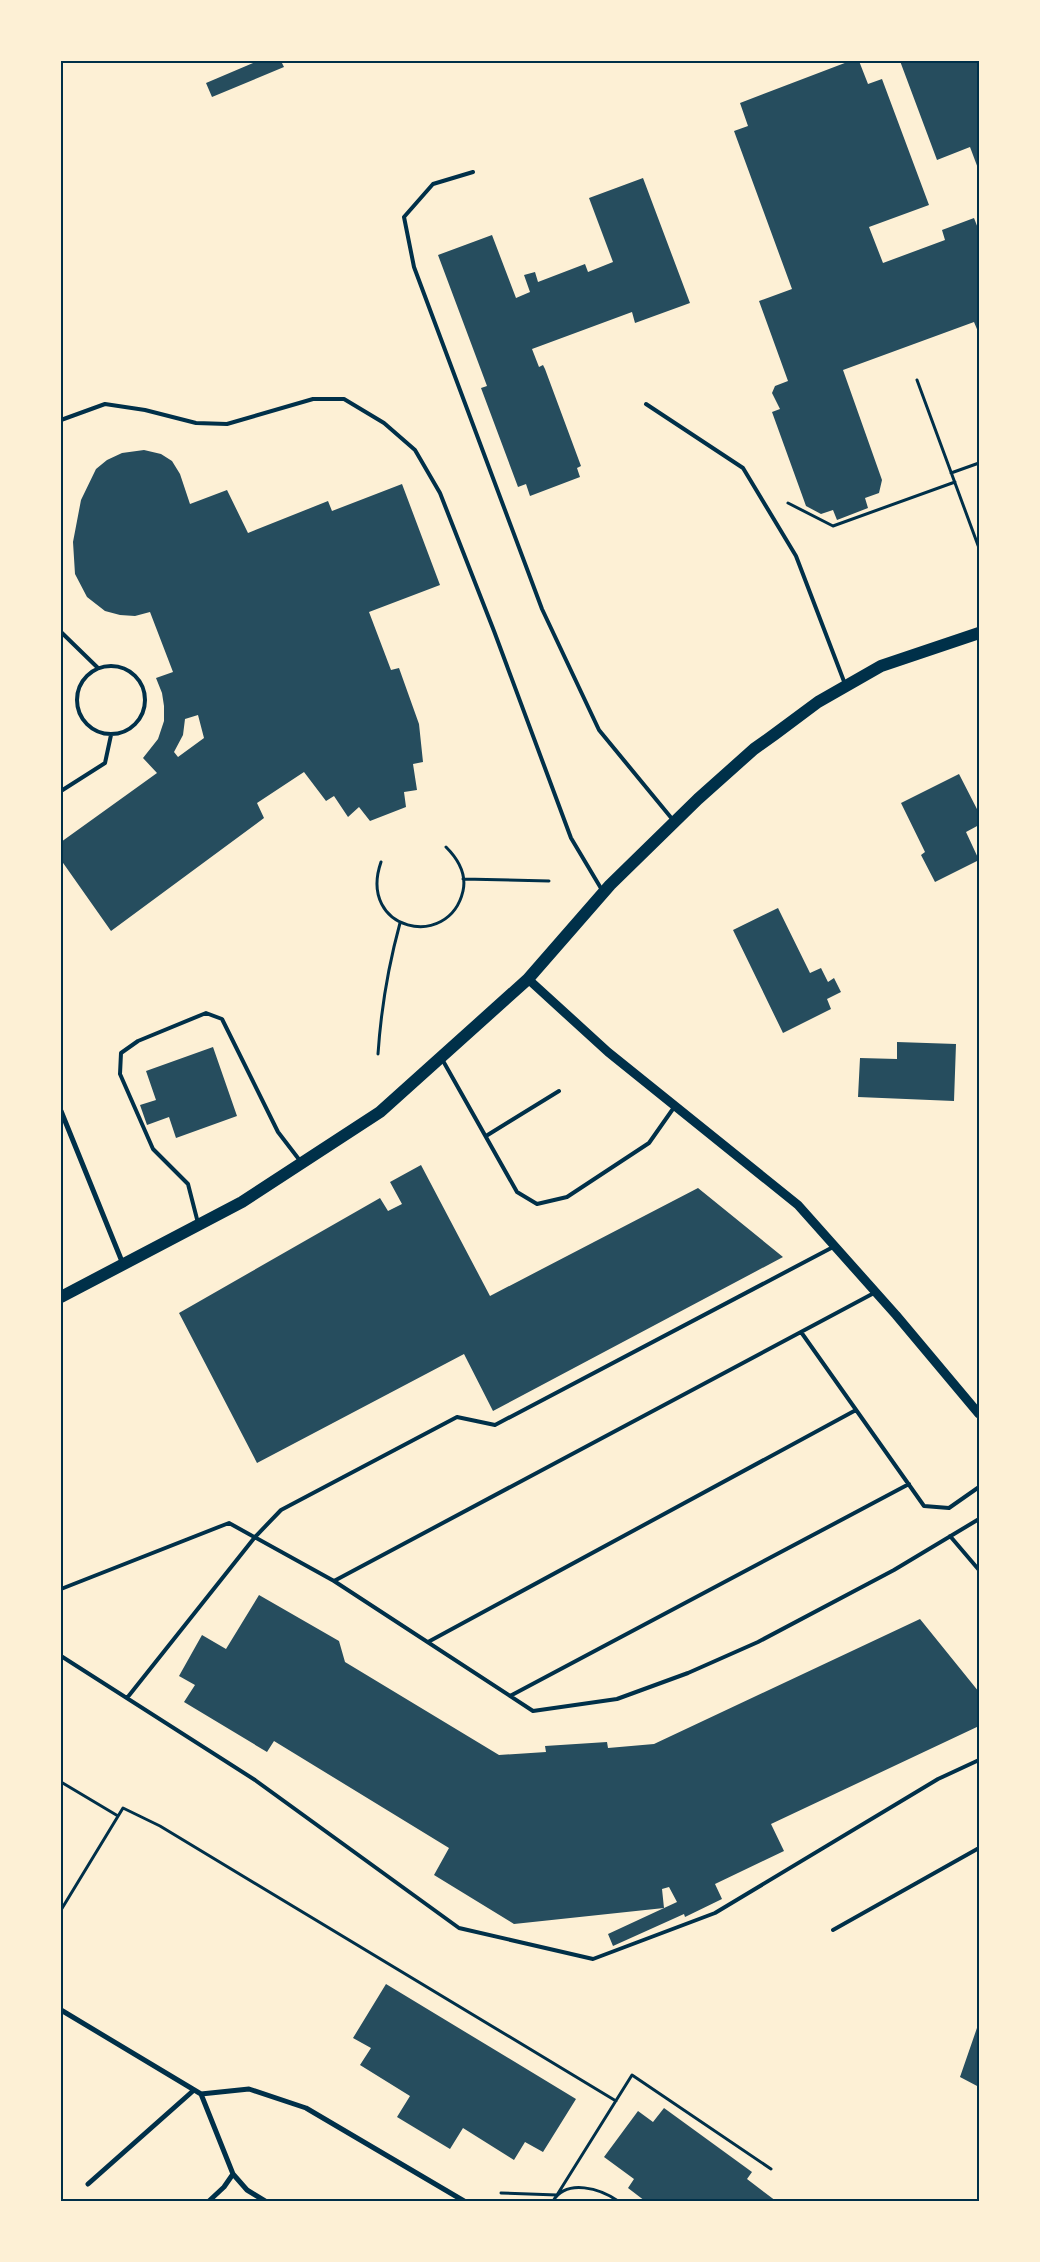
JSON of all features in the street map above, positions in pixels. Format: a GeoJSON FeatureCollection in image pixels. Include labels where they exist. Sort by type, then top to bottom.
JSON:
{"type":"FeatureCollection","features":[{"type":"Feature","properties":{"kind":"main road"},"geometry":{"type":"LineString","coordinates":[[61,1297],[242,1202],[380,1112],[528,979],[603,893],[754,748],[818,702],[880,666],[979,633]]}},
{"type":"Feature","properties":{"kind":"street"},"geometry":{"type":"LineString","coordinates":[[528,979],[608,1052],[798,1205],[876,1292],[979,1414]]}},
{"type":"Feature","properties":{"kind":"street"},"geometry":{"type":"LineString","coordinates":[[61,1111],[123,1265]]}},
{"type":"Feature","properties":{"kind":"street"},"geometry":{"type":"LineString","coordinates":[[61,2010],[201,2094],[249,2089],[306,2108],[464,2201]]}},
{"type":"Feature","properties":{"kind":"street"},"geometry":{"type":"LineString","coordinates":[[88,2184],[194,2090]]}},
{"type":"Feature","properties":{"kind":"street"},"geometry":{"type":"LineString","coordinates":[[201,2094],[233,2174],[248,2190],[265,2201]]}},
{"type":"Feature","properties":{"kind":"street"},"geometry":{"type":"LineString","coordinates":[[209,2201],[224,2187],[233,2174]]}},
{"type":"Feature","properties":{"kind":"lane"},"geometry":{"type":"LineString","coordinates":[[473,172],[433,184],[404,218],[414,267],[542,608],[599,730],[675,822]]}},
{"type":"Feature","properties":{"kind":"lane"},"geometry":{"type":"LineString","coordinates":[[61,420],[106,404],[145,410],[196,423],[227,424],[313,399],[344,400],[384,423],[415,450],[440,493],[571,838],[603,893]]}},
{"type":"Feature","properties":{"kind":"lane"},"geometry":{"type":"LineString","coordinates":[[646,404],[743,468],[796,556],[846,686]]}},
{"type":"Feature","properties":{"kind":"lane"},"geometry":{"type":"LineString","coordinates":[[61,632],[98,668]]}},
{"type":"Feature","properties":{"kind":"lane"},"geometry":{"type":"LineString","coordinates":[[115,666],[126,669],[135,675],[142,685],[146,696],[145,708],[140,719],[122,733],[111,735],[90,728],[78,710],[79,688],[84,678],[98,668],[115,666]]}},
{"type":"Feature","properties":{"kind":"lane"},"geometry":{"type":"LineString","coordinates":[[61,791],[105,763],[111,735]]}},
{"type":"Feature","properties":{"kind":"lane"},"geometry":{"type":"LineString","coordinates":[[199,1225],[188,1184],[153,1149],[120,1074],[121,1053],[138,1041],[206,1013],[222,1019],[278,1132],[303,1164]]}},
{"type":"Feature","properties":{"kind":"lane"},"geometry":{"type":"LineString","coordinates":[[441,1057],[517,1192],[537,1204],[567,1197],[649,1144],[675,1106]]}},
{"type":"Feature","properties":{"kind":"lane"},"geometry":{"type":"LineString","coordinates":[[486,1136],[559,1091]]}},
{"type":"Feature","properties":{"kind":"lane"},"geometry":{"type":"LineString","coordinates":[[127,1698],[254,1537],[281,1510],[457,1417],[495,1425],[835,1246]]}},
{"type":"Feature","properties":{"kind":"lane"},"geometry":{"type":"LineString","coordinates":[[334,1581],[876,1292]]}},
{"type":"Feature","properties":{"kind":"lane"},"geometry":{"type":"LineString","coordinates":[[801,1332],[924,1506],[949,1508],[979,1487]]}},
{"type":"Feature","properties":{"kind":"lane"},"geometry":{"type":"LineString","coordinates":[[428,1642],[856,1410]]}},
{"type":"Feature","properties":{"kind":"lane"},"geometry":{"type":"LineString","coordinates":[[510,1696],[909,1484]]}},
{"type":"Feature","properties":{"kind":"lane"},"geometry":{"type":"LineString","coordinates":[[61,1589],[229,1523],[334,1581],[532,1711],[618,1699],[758,1642],[894,1570],[979,1519]]}},
{"type":"Feature","properties":{"kind":"lane"},"geometry":{"type":"LineString","coordinates":[[950,1536],[979,1570]]}},
{"type":"Feature","properties":{"kind":"lane"},"geometry":{"type":"LineString","coordinates":[[61,1656],[255,1780],[459,1928],[593,1959],[714,1913],[938,1779],[979,1760]]}},
{"type":"Feature","properties":{"kind":"lane"},"geometry":{"type":"LineString","coordinates":[[833,1930],[979,1848]]}},
{"type":"Feature","properties":{"kind":"path"},"geometry":{"type":"LineString","coordinates":[[917,380],[979,548]]}},
{"type":"Feature","properties":{"kind":"path"},"geometry":{"type":"LineString","coordinates":[[951,473],[979,463]]}},
{"type":"Feature","properties":{"kind":"path"},"geometry":{"type":"LineString","coordinates":[[754,486],[833,526],[955,482]]}},
{"type":"Feature","properties":{"kind":"path"},"geometry":{"type":"LineString","coordinates":[[380,862],[376,876],[376,890],[380,903],[400,923],[414,927],[428,926],[442,921],[453,912],[460,900],[463,871],[456,858],[446,847]]}},
{"type":"Feature","properties":{"kind":"path"},"geometry":{"type":"LineString","coordinates":[[463,879],[549,881]]}},
{"type":"Feature","properties":{"kind":"path"},"geometry":{"type":"LineString","coordinates":[[378,1054],[380,1012],[390,959],[400,923]]}},
{"type":"Feature","properties":{"kind":"path"},"geometry":{"type":"LineString","coordinates":[[61,1782],[118,1816]]}},
{"type":"Feature","properties":{"kind":"path"},"geometry":{"type":"LineString","coordinates":[[61,1910],[123,1808],[160,1826],[616,2102]]}},
{"type":"Feature","properties":{"kind":"path"},"geometry":{"type":"LineString","coordinates":[[553,2201],[632,2075],[771,2169]]}},
{"type":"Feature","properties":{"kind":"path"},"geometry":{"type":"LineString","coordinates":[[501,2194],[557,2195],[576,2187],[597,2189],[618,2201]]}},
{"type":"Feature","properties":{"kind":"building"},"geometry":{"type":"Polygon","coordinates":[[[258,61],[281,61],[284,67],[212,97],[206,83],[258,61]]]}},
{"type":"Feature","properties":{"kind":"building"},"geometry":{"type":"Polygon","coordinates":[[[850,61],[859,61],[868,84],[882,79],[929,205],[869,227],[883,263],[945,240],[942,230],[974,218],[979,231],[979,334],[974,322],[843,370],[882,480],[879,493],[865,498],[868,508],[837,520],[833,510],[821,514],[806,506],[772,412],[780,409],[772,393],[775,386],[788,381],[759,301],[792,289],[734,131],[748,126],[740,103],[850,61]]]}},
{"type":"Feature","properties":{"kind":"building"},"geometry":{"type":"Polygon","coordinates":[[[900,61],[979,61],[979,171],[970,147],[937,160],[900,61]]]}},
{"type":"Feature","properties":{"kind":"building"},"geometry":{"type":"Polygon","coordinates":[[[643,178],[690,303],[635,323],[632,312],[532,349],[539,367],[543,365],[545,369],[581,466],[577,468],[580,477],[530,496],[526,484],[518,487],[481,388],[487,386],[438,255],[492,235],[516,298],[530,292],[524,275],[535,272],[538,282],[585,264],[588,272],[613,262],[589,198],[643,178]]]}},
{"type":"Feature","properties":{"kind":"building"},"geometry":{"type":"Polygon","coordinates":[[[144,450],[161,454],[172,461],[180,474],[190,504],[227,490],[248,533],[328,501],[332,511],[402,484],[440,585],[369,612],[391,670],[399,668],[419,724],[423,762],[413,764],[417,790],[404,792],[406,807],[370,821],[359,807],[348,817],[334,796],[326,801],[304,772],[257,803],[264,818],[111,931],[61,860],[61,842],[157,773],[143,758],[158,739],[164,721],[162,693],[156,678],[173,672],[150,612],[135,616],[105,611],[87,597],[75,574],[73,542],[81,500],[96,469],[107,460],[122,453],[144,450]],[[198,715],[185,719],[183,735],[174,752],[178,757],[204,738],[198,715]]]}},
{"type":"Feature","properties":{"kind":"building"},"geometry":{"type":"Polygon","coordinates":[[[959,774],[979,813],[979,825],[966,832],[979,860],[935,882],[921,855],[925,852],[901,803],[959,774]]]}},
{"type":"Feature","properties":{"kind":"building"},"geometry":{"type":"Polygon","coordinates":[[[778,908],[810,973],[821,968],[828,982],[834,978],[841,992],[827,999],[831,1009],[783,1033],[733,930],[778,908]]]}},
{"type":"Feature","properties":{"kind":"building"},"geometry":{"type":"Polygon","coordinates":[[[897,1042],[956,1044],[954,1101],[858,1097],[860,1058],[897,1059],[897,1042]]]}},
{"type":"Feature","properties":{"kind":"building"},"geometry":{"type":"Polygon","coordinates":[[[213,1047],[237,1116],[176,1138],[169,1117],[147,1125],[140,1105],[156,1100],[146,1071],[213,1047]]]}},
{"type":"Feature","properties":{"kind":"building"},"geometry":{"type":"Polygon","coordinates":[[[421,1165],[490,1296],[698,1188],[783,1257],[493,1411],[464,1354],[257,1463],[179,1313],[380,1198],[388,1211],[402,1204],[390,1182],[421,1165]]]}},
{"type":"Feature","properties":{"kind":"building"},"geometry":{"type":"Polygon","coordinates":[[[259,1595],[339,1641],[345,1662],[499,1755],[546,1752],[545,1746],[607,1742],[608,1748],[654,1744],[920,1619],[979,1692],[979,1726],[771,1824],[784,1851],[715,1884],[722,1899],[685,1917],[684,1914],[613,1946],[608,1934],[677,1902],[669,1887],[662,1889],[664,1908],[514,1924],[434,1875],[449,1848],[274,1741],[267,1752],[184,1702],[195,1685],[179,1676],[202,1635],[226,1649],[259,1595]]]}},
{"type":"Feature","properties":{"kind":"building"},"geometry":{"type":"Polygon","coordinates":[[[386,1984],[576,2099],[543,2152],[525,2142],[514,2160],[463,2128],[450,2149],[397,2117],[410,2096],[360,2065],[371,2048],[353,2038],[386,1984]]]}},
{"type":"Feature","properties":{"kind":"building"},"geometry":{"type":"Polygon","coordinates":[[[979,2025],[979,2087],[960,2077],[979,2025]]]}},
{"type":"Feature","properties":{"kind":"building"},"geometry":{"type":"Polygon","coordinates":[[[664,2108],[752,2172],[747,2179],[776,2201],[645,2201],[628,2188],[634,2179],[604,2157],[638,2111],[653,2122],[664,2108]]]}}]}
